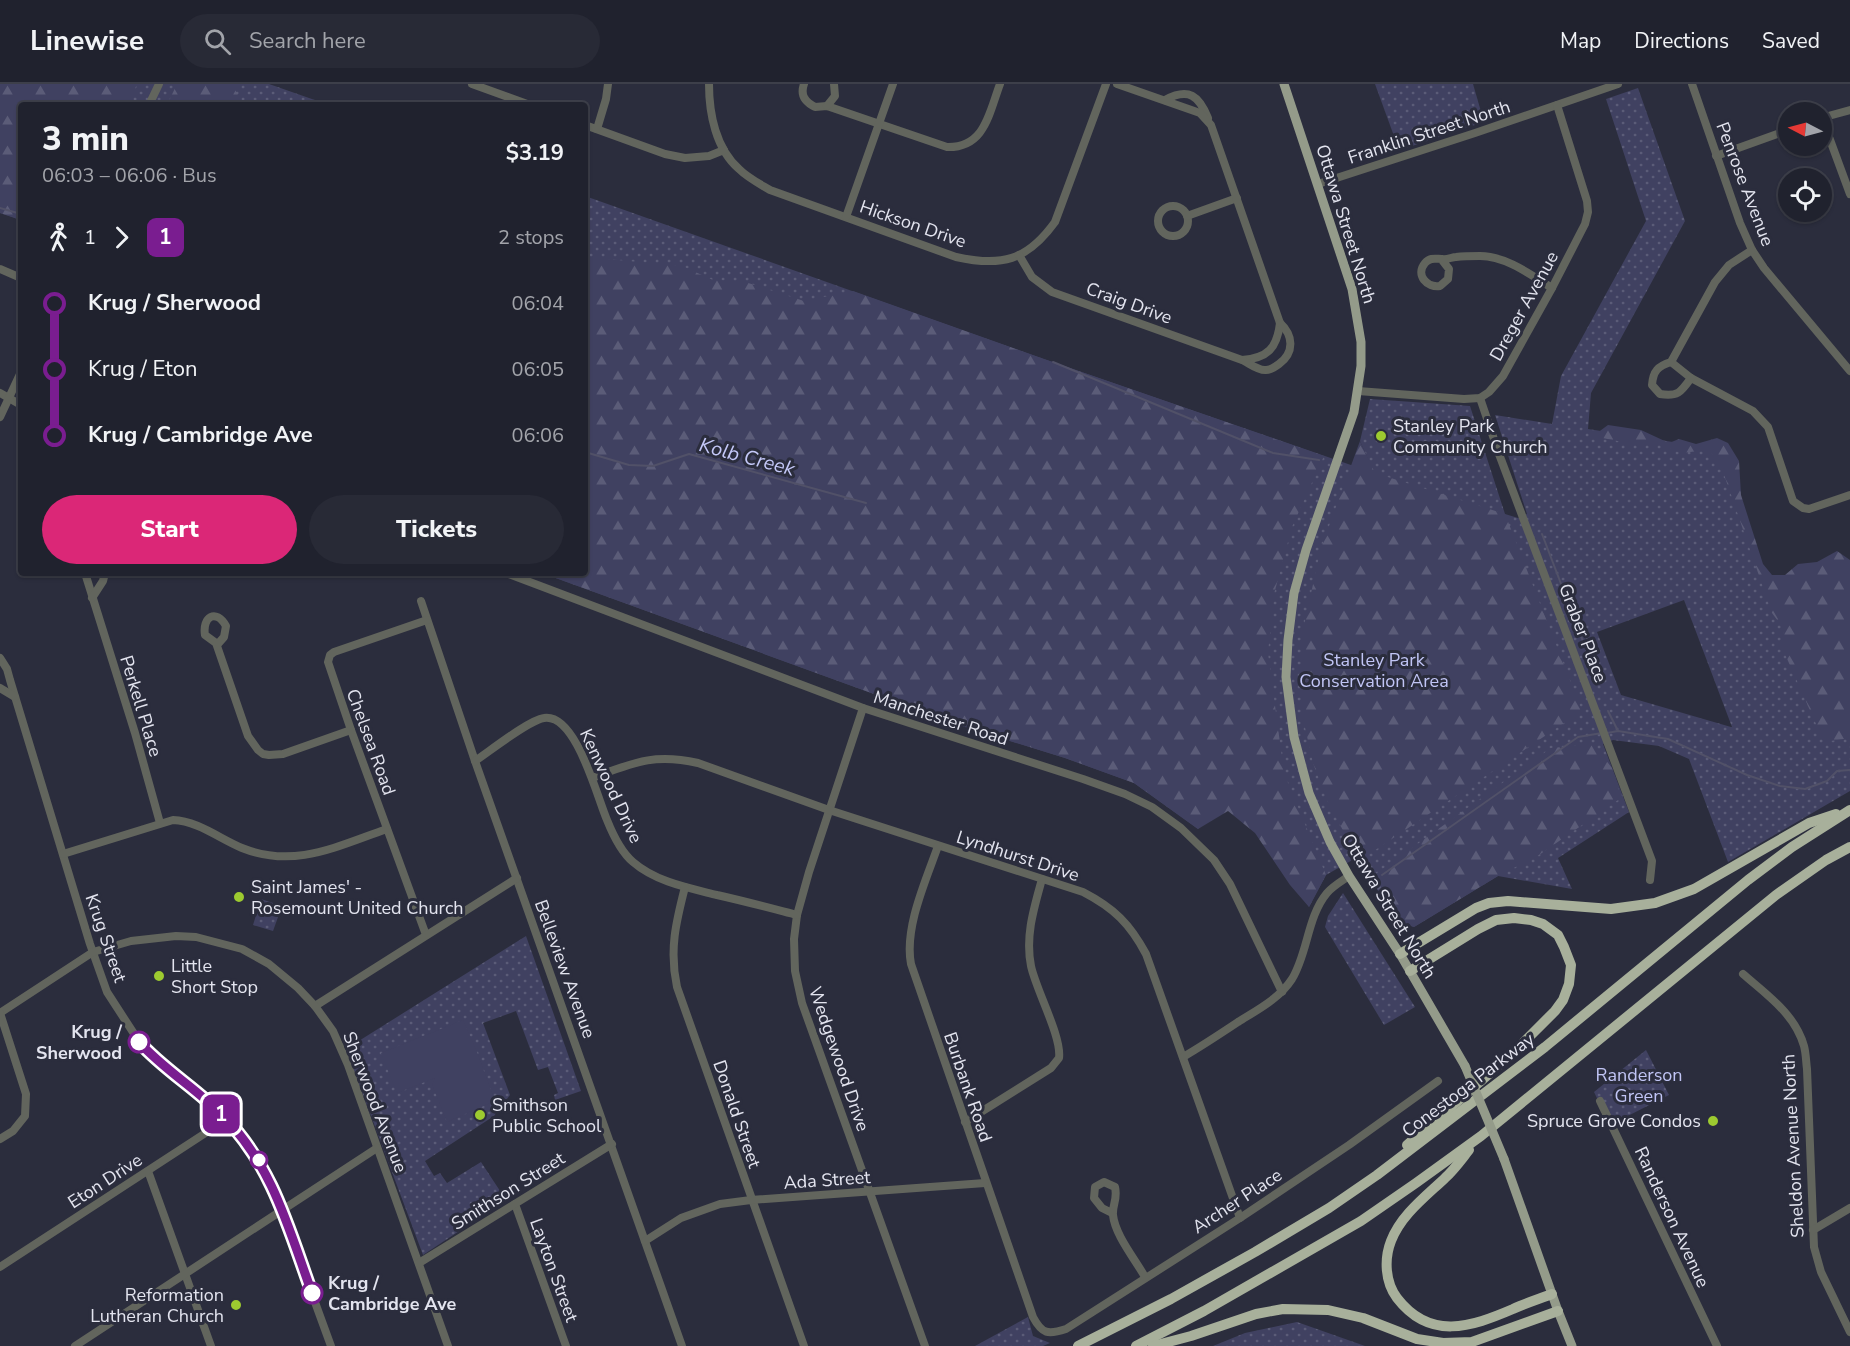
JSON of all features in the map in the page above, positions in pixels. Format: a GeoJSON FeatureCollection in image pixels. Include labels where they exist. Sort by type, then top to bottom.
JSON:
{"type":"FeatureCollection","features":[{"type":"Feature","properties":{"kind":"highway"},"geometry":{"type":"LineString","coordinates":[[1400,954],[1476,908],[1489,903],[1508,901],[1611,909],[1655,903],[1694,890],[1809,824],[1850,809]]}},
{"type":"Feature","properties":{"kind":"highway","name":"Conestoga Parkway"},"geometry":{"type":"LineString","coordinates":[[1078,1346],[1171,1299],[1255,1252],[1329,1208],[1377,1175],[1545,1047],[1748,880],[1792,847],[1850,809]]}},
{"type":"Feature","properties":{"kind":"highway"},"geometry":{"type":"LineString","coordinates":[[1136,1346],[1204,1311],[1361,1221],[1416,1183],[1481,1136],[1776,895],[1850,847]]}},
{"type":"Feature","properties":{"kind":"highway"},"geometry":{"type":"LineString","coordinates":[[1377,1175],[1418,1134],[1512,1054],[1555,1011],[1563,1000],[1569,984],[1571,965],[1558,935],[1543,924],[1514,918],[1496,920],[1478,928],[1410,971]]}},
{"type":"Feature","properties":{"kind":"highway"},"geometry":{"type":"LineString","coordinates":[[1481,1136],[1447,1176],[1413,1207],[1397,1229],[1387,1258],[1387,1273],[1391,1286],[1409,1311],[1422,1320],[1451,1327],[1480,1323],[1552,1294]]}},
{"type":"Feature","properties":{"kind":"highway"},"geometry":{"type":"LineString","coordinates":[[1153,1346],[1256,1314],[1283,1309],[1328,1310],[1363,1318],[1417,1339],[1443,1343],[1472,1342],[1558,1311]]}},
{"type":"Feature","properties":{"kind":"main road","name":"Ottawa Street North"},"geometry":{"type":"LineString","coordinates":[[1284,84],[1354,298],[1361,342],[1358,391],[1347,435],[1306,550],[1294,593],[1286,677],[1294,737],[1309,792],[1330,842],[1349,876],[1400,954],[1465,1066],[1504,1159],[1572,1346]]}},
{"type":"Feature","properties":{"kind":"street"},"geometry":{"type":"LineString","coordinates":[[150,102],[159,84]]}},
{"type":"Feature","properties":{"kind":"street"},"geometry":{"type":"LineString","coordinates":[[472,84],[522,102]]}},
{"type":"Feature","properties":{"kind":"street"},"geometry":{"type":"LineString","coordinates":[[597,129],[608,84]]}},
{"type":"Feature","properties":{"kind":"street","name":"Hickson Drive"},"geometry":{"type":"LineString","coordinates":[[709,84],[710,108],[715,132],[724,150],[737,168],[770,190],[966,259],[999,262],[1019,255],[1045,236],[1054,222],[1106,84]]}},
{"type":"Feature","properties":{"kind":"street"},"geometry":{"type":"LineString","coordinates":[[804,84],[803,94],[809,104],[815,107],[827,105],[947,147],[960,147],[973,141],[983,130],[1000,84]]}},
{"type":"Feature","properties":{"kind":"street"},"geometry":{"type":"LineString","coordinates":[[827,105],[835,96],[834,84]]}},
{"type":"Feature","properties":{"kind":"street"},"geometry":{"type":"LineString","coordinates":[[846,217],[893,84]]}},
{"type":"Feature","properties":{"kind":"street","name":"Craig Drive"},"geometry":{"type":"LineString","coordinates":[[1117,84],[1200,113],[1211,125]]}},
{"type":"Feature","properties":{"kind":"street","name":"Franklin Street North"},"geometry":{"type":"LineString","coordinates":[[1318,184],[1618,84]]}},
{"type":"Feature","properties":{"kind":"street","name":"Penrose Avenue"},"geometry":{"type":"LineString","coordinates":[[1692,84],[1740,223],[1752,250],[1764,268],[1850,371]]}},
{"type":"Feature","properties":{"kind":"street","name":"Craig Drive"},"geometry":{"type":"LineString","coordinates":[[1019,255],[1032,277],[1052,292],[1242,360],[1264,371],[1270,370],[1285,359],[1291,340],[1287,330],[1280,322],[1202,102],[1196,97],[1180,94],[1165,100]]}},
{"type":"Feature","properties":{"kind":"street","name":"Dreger Avenue"},"geometry":{"type":"LineString","coordinates":[[1480,398],[1489,392],[1503,376],[1585,224],[1588,212],[1587,201],[1557,105]]}},
{"type":"Feature","properties":{"kind":"street"},"geometry":{"type":"LineString","coordinates":[[1832,115],[1850,110]]}},
{"type":"Feature","properties":{"kind":"street"},"geometry":{"type":"LineString","coordinates":[[588,126],[665,154],[685,158],[709,156],[724,150]]}},
{"type":"Feature","properties":{"kind":"street"},"geometry":{"type":"LineString","coordinates":[[1716,156],[1778,134]]}},
{"type":"Feature","properties":{"kind":"street"},"geometry":{"type":"LineString","coordinates":[[1832,145],[1850,194]]}},
{"type":"Feature","properties":{"kind":"street"},"geometry":{"type":"LineString","coordinates":[[1187,216],[1237,198]]}},
{"type":"Feature","properties":{"kind":"street"},"geometry":{"type":"LineString","coordinates":[[1690,378],[1682,391],[1670,395],[1659,393],[1652,385],[1653,374],[1660,366],[1671,362],[1714,282],[1729,265],[1752,250]]}},
{"type":"Feature","properties":{"kind":"street"},"geometry":{"type":"LineString","coordinates":[[1442,260],[1483,256],[1507,262],[1552,288]]}},
{"type":"Feature","properties":{"kind":"street"},"geometry":{"type":"LineString","coordinates":[[0,269],[18,277]]}},
{"type":"Feature","properties":{"kind":"street"},"geometry":{"type":"LineString","coordinates":[[1242,360],[1255,359],[1273,347],[1278,337],[1280,322]]}},
{"type":"Feature","properties":{"kind":"street"},"geometry":{"type":"LineString","coordinates":[[1671,362],[1690,378],[1753,411],[1761,418],[1768,428],[1792,501],[1809,509],[1850,495]]}},
{"type":"Feature","properties":{"kind":"street"},"geometry":{"type":"LineString","coordinates":[[0,417],[18,378]]}},
{"type":"Feature","properties":{"kind":"street"},"geometry":{"type":"LineString","coordinates":[[1358,391],[1464,399],[1480,398]]}},
{"type":"Feature","properties":{"kind":"street"},"geometry":{"type":"LineString","coordinates":[[0,393],[18,403]]}},
{"type":"Feature","properties":{"kind":"street","name":"Graber Place"},"geometry":{"type":"LineString","coordinates":[[1480,398],[1652,861],[1650,880]]}},
{"type":"Feature","properties":{"kind":"street","name":"Perkell Place"},"geometry":{"type":"LineString","coordinates":[[86,576],[135,733],[160,823]]}},
{"type":"Feature","properties":{"kind":"street"},"geometry":{"type":"LineString","coordinates":[[92,598],[104,576]]}},
{"type":"Feature","properties":{"kind":"street","name":"Manchester Road"},"geometry":{"type":"LineString","coordinates":[[514,576],[863,708],[1083,779],[1125,794],[1152,807],[1181,828],[1214,860],[1230,884],[1282,992]]}},
{"type":"Feature","properties":{"kind":"street","name":"Belleview Avenue"},"geometry":{"type":"LineString","coordinates":[[421,601],[475,761],[682,1346]]}},
{"type":"Feature","properties":{"kind":"street","name":"Chelsea Road"},"geometry":{"type":"LineString","coordinates":[[426,935],[328,662],[330,655],[427,620]]}},
{"type":"Feature","properties":{"kind":"street"},"geometry":{"type":"LineString","coordinates":[[217,645],[248,736],[263,754],[283,754],[351,730]]}},
{"type":"Feature","properties":{"kind":"street","name":"Krug Street"},"geometry":{"type":"LineString","coordinates":[[0,658],[7,669],[107,992],[140,1043],[162,1066],[227,1119],[259,1160],[282,1210],[331,1346]]}},
{"type":"Feature","properties":{"kind":"street"},"geometry":{"type":"LineString","coordinates":[[0,688],[15,697]]}},
{"type":"Feature","properties":{"kind":"street","name":"Wedgewood Drive"},"geometry":{"type":"LineString","coordinates":[[863,708],[808,872],[797,915],[794,939],[795,971],[802,1003],[925,1346]]}},
{"type":"Feature","properties":{"kind":"street","name":"Kenwood Drive"},"geometry":{"type":"LineString","coordinates":[[475,761],[534,721],[550,717],[557,720],[569,730],[592,778],[607,821],[617,841],[632,861],[654,876],[686,887],[797,915]]}},
{"type":"Feature","properties":{"kind":"street","name":"Lyndhurst Drive"},"geometry":{"type":"LineString","coordinates":[[592,778],[636,762],[663,758],[698,763],[829,810],[1083,892],[1109,907],[1127,923],[1146,954],[1240,1218]]}},
{"type":"Feature","properties":{"kind":"street"},"geometry":{"type":"LineString","coordinates":[[63,854],[174,820],[187,822],[241,848],[273,857],[297,857],[315,853],[387,829]]}},
{"type":"Feature","properties":{"kind":"street","name":"Burbank Road"},"geometry":{"type":"LineString","coordinates":[[938,846],[911,927],[909,956],[1033,1317],[1045,1332]]}},
{"type":"Feature","properties":{"kind":"street"},"geometry":{"type":"LineString","coordinates":[[1183,1057],[1282,992],[1292,980],[1299,965],[1321,903],[1332,889],[1349,876]]}},
{"type":"Feature","properties":{"kind":"street"},"geometry":{"type":"LineString","coordinates":[[315,1006],[517,879]]}},
{"type":"Feature","properties":{"kind":"street"},"geometry":{"type":"LineString","coordinates":[[965,1122],[1051,1068],[1059,1058],[1058,1045],[1029,955],[1030,927],[1042,879]]}},
{"type":"Feature","properties":{"kind":"street","name":"Donald Street"},"geometry":{"type":"LineString","coordinates":[[686,887],[673,939],[674,975],[804,1346]]}},
{"type":"Feature","properties":{"kind":"street","name":"Sherwood Avenue"},"geometry":{"type":"LineString","coordinates":[[0,1013],[93,952],[131,940],[154,937],[196,937],[242,950],[269,964],[298,988],[315,1006],[333,1031],[348,1065],[448,1346]]}},
{"type":"Feature","properties":{"kind":"street","name":"Sheldon Avenue North"},"geometry":{"type":"LineString","coordinates":[[1743,974],[1781,1007],[1795,1026],[1804,1046],[1807,1070],[1814,1247],[1821,1272],[1850,1332]]}},
{"type":"Feature","properties":{"kind":"street"},"geometry":{"type":"LineString","coordinates":[[0,1013],[26,1094],[25,1116],[13,1131],[0,1139]]}},
{"type":"Feature","properties":{"kind":"street","name":"Archer Place"},"geometry":{"type":"LineString","coordinates":[[1045,1332],[1055,1333],[1066,1329],[1240,1218],[1349,1145],[1438,1081]]}},
{"type":"Feature","properties":{"kind":"street","name":"Randerson Avenue"},"geometry":{"type":"LineString","coordinates":[[1600,1101],[1717,1346]]}},
{"type":"Feature","properties":{"kind":"street","name":"Eton Drive"},"geometry":{"type":"LineString","coordinates":[[0,1267],[227,1119]]}},
{"type":"Feature","properties":{"kind":"street","name":"Smithson Street"},"geometry":{"type":"LineString","coordinates":[[419,1263],[612,1144]]}},
{"type":"Feature","properties":{"kind":"street"},"geometry":{"type":"LineString","coordinates":[[75,1346],[377,1149]]}},
{"type":"Feature","properties":{"kind":"street"},"geometry":{"type":"LineString","coordinates":[[148,1171],[211,1346]]}},
{"type":"Feature","properties":{"kind":"street","name":"Ada Street"},"geometry":{"type":"LineString","coordinates":[[645,1241],[681,1218],[720,1204],[985,1182]]}},
{"type":"Feature","properties":{"kind":"street","name":"Layton Street"},"geometry":{"type":"LineString","coordinates":[[515,1204],[566,1346]]}},
{"type":"Feature","properties":{"kind":"street"},"geometry":{"type":"LineString","coordinates":[[1812,1230],[1850,1208]]}},
{"type":"Feature","properties":{"kind":"street"},"geometry":{"type":"LineString","coordinates":[[1112,1213],[1119,1233],[1145,1277]]}},
{"type":"Feature","properties":{"kind":"green space"},"geometry":{"type":"Polygon","coordinates":[[[0,84],[269,84],[320,102],[18,102],[18,219],[0,213],[0,84]]]}},
{"type":"Feature","properties":{"kind":"green space"},"geometry":{"type":"Polygon","coordinates":[[[0,84],[137,84],[129,102],[18,102],[18,219],[0,213],[0,84]]]}},
{"type":"Feature","properties":{"kind":"green space"},"geometry":{"type":"Polygon","coordinates":[[[177,84],[232,84],[241,102],[168,102],[177,84]]]}},
{"type":"Feature","properties":{"kind":"green space"},"geometry":{"type":"Polygon","coordinates":[[[1375,84],[1473,84],[1484,122],[1406,148],[1398,147],[1375,84]]]}},
{"type":"Feature","properties":{"kind":"green space","name":"Stanley Park Conservation Area"},"geometry":{"type":"Polygon","coordinates":[[[1638,88],[1685,221],[1591,393],[1588,429],[1725,450],[1765,576],[1804,582],[1850,569],[1850,791],[1728,862],[1689,759],[1659,746],[1613,740],[1603,744],[1629,812],[1558,858],[1572,889],[1498,876],[1414,927],[1399,922],[1356,858],[1326,875],[1309,907],[1267,829],[1229,794],[1198,829],[1134,783],[1065,758],[962,726],[550,576],[588,576],[588,197],[1038,357],[1374,473],[1360,441],[1370,399],[1470,406],[1505,514],[1518,518],[1527,514],[1495,415],[1552,424],[1561,376],[1646,221],[1606,99],[1638,88]],[[1684,600],[1597,632],[1621,695],[1732,727],[1684,600]]]}},
{"type":"Feature","properties":{"kind":"green space","name":"Stanley Park Conservation Area"},"geometry":{"type":"Polygon","coordinates":[[[588,257],[682,266],[713,280],[745,282],[804,301],[853,291],[1324,456],[1292,527],[1274,594],[1268,653],[1284,773],[1326,875],[1309,907],[1290,885],[1255,833],[1228,811],[1198,829],[1134,783],[1065,758],[962,726],[550,576],[588,576],[588,257]]]}},
{"type":"Feature","properties":{"kind":"green space"},"geometry":{"type":"Polygon","coordinates":[[[1608,425],[1641,430],[1669,443],[1679,439],[1696,444],[1717,438],[1728,443],[1739,461],[1741,495],[1763,564],[1772,575],[1785,575],[1798,564],[1817,562],[1837,551],[1850,560],[1850,738],[1824,742],[1781,645],[1784,629],[1772,613],[1720,463],[1708,450],[1681,453],[1656,443],[1632,444],[1593,436],[1608,425]]]}},
{"type":"Feature","properties":{"kind":"green space"},"geometry":{"type":"Polygon","coordinates":[[[1360,441],[1375,473],[1505,514],[1582,711],[1359,861],[1327,800],[1313,763],[1302,714],[1303,630],[1321,548],[1360,441]]]}},
{"type":"Feature","properties":{"kind":"green space"},"geometry":{"type":"Polygon","coordinates":[[[1593,744],[1612,768],[1621,798],[1539,855],[1498,876],[1414,927],[1399,922],[1370,878],[1551,748],[1593,744]]]}},
{"type":"Feature","properties":{"kind":"green space"},"geometry":{"type":"Polygon","coordinates":[[[1343,893],[1415,1007],[1384,1025],[1325,927],[1328,916],[1343,893]]]}},
{"type":"Feature","properties":{"kind":"green space"},"geometry":{"type":"Polygon","coordinates":[[[261,899],[282,906],[273,931],[253,925],[261,899]]]}},
{"type":"Feature","properties":{"kind":"green space","name":"Smithson Public School"},"geometry":{"type":"Polygon","coordinates":[[[526,936],[581,1091],[555,1100],[554,1095],[558,1093],[548,1067],[538,1070],[516,1011],[483,1023],[510,1095],[494,1116],[425,1161],[434,1176],[440,1173],[447,1183],[481,1162],[506,1200],[423,1255],[346,1049],[526,936]]]}},
{"type":"Feature","properties":{"kind":"green space"},"geometry":{"type":"Polygon","coordinates":[[[463,1020],[495,1101],[447,1122],[432,1084],[435,1078],[397,1093],[381,1053],[463,1020]]]}},
{"type":"Feature","properties":{"kind":"green space","name":"Randerson Green"},"geometry":{"type":"Polygon","coordinates":[[[1646,1050],[1669,1095],[1610,1125],[1594,1092],[1646,1050]]]}},
{"type":"Feature","properties":{"kind":"green space"},"geometry":{"type":"Polygon","coordinates":[[[1028,1317],[1033,1336],[1050,1343],[1043,1346],[975,1346],[1028,1317]]]}},
{"type":"Feature","properties":{"kind":"green space"},"geometry":{"type":"Polygon","coordinates":[[[1297,1322],[1365,1346],[1213,1346],[1245,1333],[1297,1322]]]}},
{"type":"Feature","properties":{"kind":"waterway","name":"Kolb Creek"},"geometry":{"type":"LineString","coordinates":[[0,208],[18,213]]}},
{"type":"Feature","properties":{"kind":"waterway"},"geometry":{"type":"LineString","coordinates":[[1053,362],[1273,453],[1319,460]]}},
{"type":"Feature","properties":{"kind":"waterway","name":"Kolb Creek"},"geometry":{"type":"LineString","coordinates":[[588,453],[629,465],[653,466],[689,454],[866,503]]}},
{"type":"Feature","properties":{"kind":"waterway"},"geometry":{"type":"LineString","coordinates":[[1542,534],[1592,665]]}},
{"type":"Feature","properties":{"kind":"waterway"},"geometry":{"type":"LineString","coordinates":[[1608,711],[1618,731]]}},
{"type":"Feature","properties":{"kind":"waterway"},"geometry":{"type":"LineString","coordinates":[[1607,733],[1618,731],[1668,739],[1747,775],[1780,786],[1805,789],[1827,781],[1837,771],[1850,770]]}},
{"type":"Feature","properties":{"kind":"waterway"},"geometry":{"type":"LineString","coordinates":[[1382,875],[1578,737],[1602,733]]}},
{"type":"Feature","properties":{"kind":"bus line","name":"1"},"geometry":{"type":"LineString","coordinates":[[139,1042],[162,1066],[227,1119],[259,1160],[274,1190],[312,1293]]}},
{"type":"Feature","properties":{"kind":"place","name":"Stanley Park Community Church"},"geometry":{"type":"Point","coordinates":[1381,436]}},
{"type":"Feature","properties":{"kind":"place","name":"Saint James' - Rosemount United Church"},"geometry":{"type":"Point","coordinates":[239,897]}},
{"type":"Feature","properties":{"kind":"place","name":"Little Short Stop"},"geometry":{"type":"Point","coordinates":[159,976]}},
{"type":"Feature","properties":{"kind":"place","name":"Krug / Sherwood"},"geometry":{"type":"Point","coordinates":[139,1042]}},
{"type":"Feature","properties":{"kind":"place","name":"Smithson Public School"},"geometry":{"type":"Point","coordinates":[480,1115]}},
{"type":"Feature","properties":{"kind":"place","name":"Spruce Grove Condos"},"geometry":{"type":"Point","coordinates":[1713,1121]}},
{"type":"Feature","properties":{"kind":"place","name":"Krug / Cambridge Ave"},"geometry":{"type":"Point","coordinates":[312,1293]}},
{"type":"Feature","properties":{"kind":"place","name":"Reformation Lutheran Church"},"geometry":{"type":"Point","coordinates":[236,1305]}}]}
